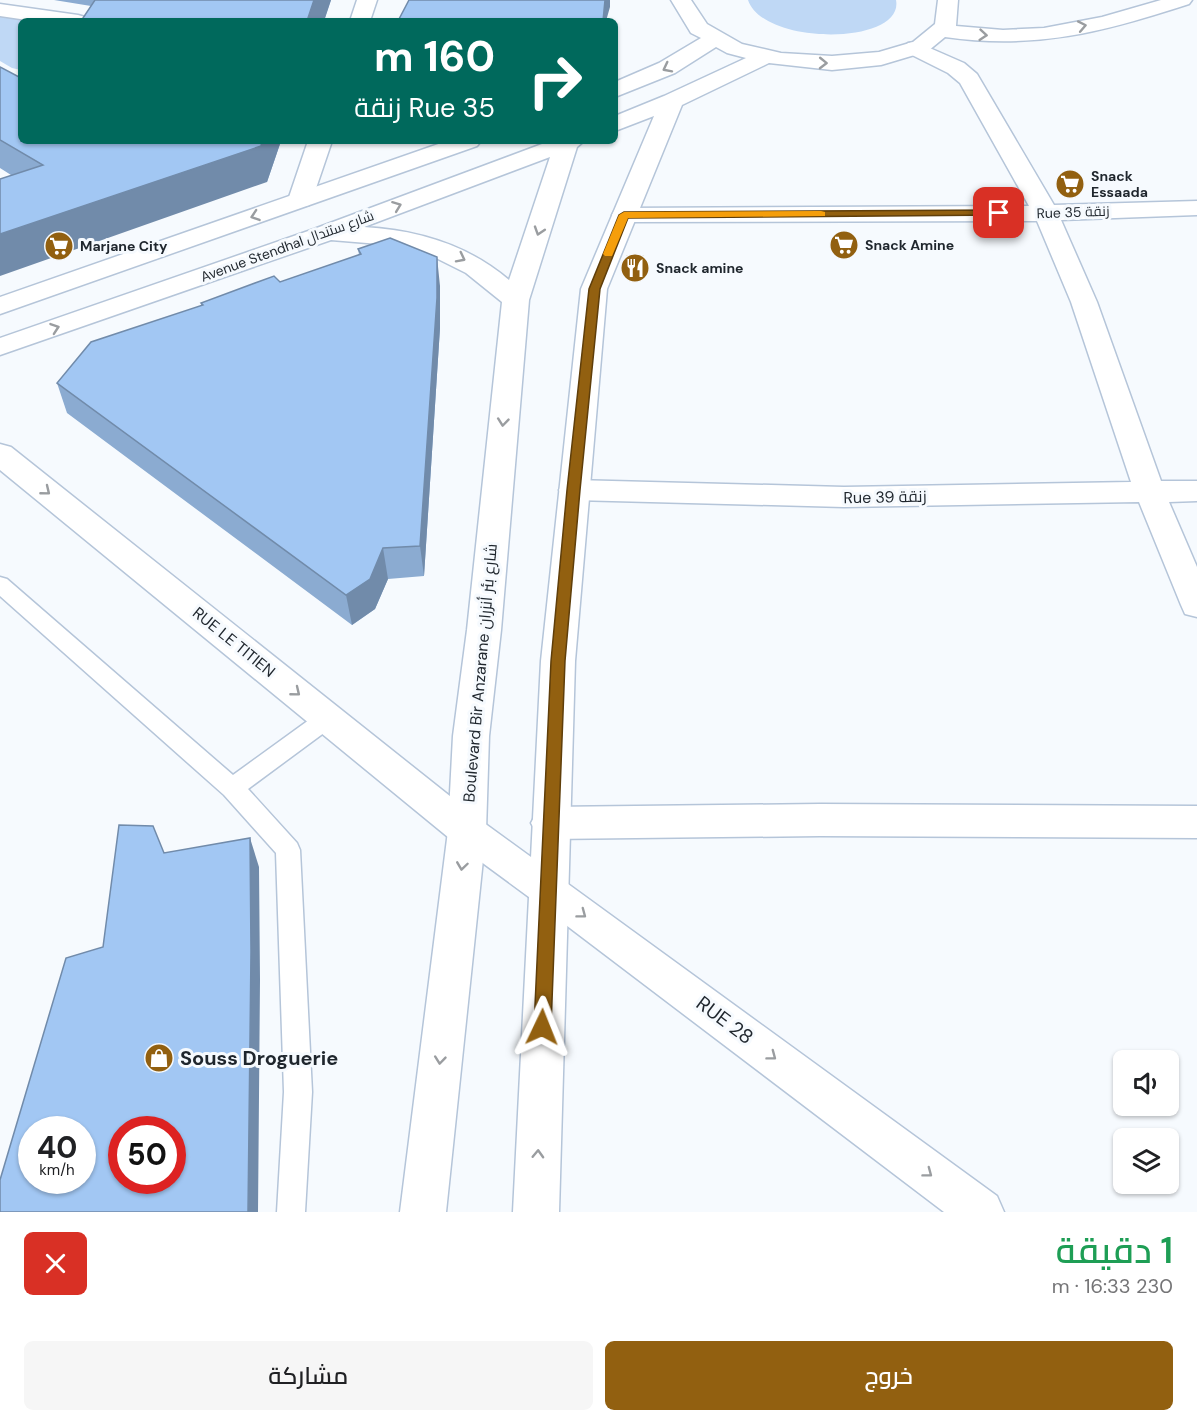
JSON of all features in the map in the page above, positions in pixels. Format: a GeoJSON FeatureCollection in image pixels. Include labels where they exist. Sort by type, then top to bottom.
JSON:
{"type":"FeatureCollection","features":[{"type":"Feature","properties":{"kind":"main road"},"geometry":{"type":"LineString","coordinates":[[361,18],[367,0]]}},
{"type":"Feature","properties":{"kind":"main road"},"geometry":{"type":"LineString","coordinates":[[681,0],[685,12],[692,21],[715,39],[765,57],[806,63],[847,63],[885,58],[916,48],[942,30],[949,17],[948,0]]}},
{"type":"Feature","properties":{"kind":"main road"},"geometry":{"type":"LineString","coordinates":[[942,30],[985,36],[1043,34],[1111,20],[1182,0]]}},
{"type":"Feature","properties":{"kind":"main road"},"geometry":{"type":"LineString","coordinates":[[0,10],[57,18]]}},
{"type":"Feature","properties":{"kind":"main road"},"geometry":{"type":"LineString","coordinates":[[618,89],[667,68],[715,39]]}},
{"type":"Feature","properties":{"kind":"main road"},"geometry":{"type":"LineString","coordinates":[[916,48],[956,68],[969,79],[1046,213],[1084,302],[1150,493],[1197,605]]}},
{"type":"Feature","properties":{"kind":"main road"},"geometry":{"type":"LineString","coordinates":[[618,123],[672,101],[765,57]]}},
{"type":"Feature","properties":{"kind":"main road"},"geometry":{"type":"LineString","coordinates":[[536,1212],[547,888],[558,661],[594,289],[672,101]]}},
{"type":"Feature","properties":{"kind":"main road"},"geometry":{"type":"LineString","coordinates":[[300,200],[319,144]]}},
{"type":"Feature","properties":{"kind":"main road"},"geometry":{"type":"LineString","coordinates":[[0,306],[460,144]]}},
{"type":"Feature","properties":{"kind":"main road","name":"Avenue Stendhal شارع ستندال"},"geometry":{"type":"LineString","coordinates":[[0,348],[323,234],[564,144]]}},
{"type":"Feature","properties":{"kind":"main road","name":"Boulevard Bir Anzarane شارع بئر أنزران"},"geometry":{"type":"LineString","coordinates":[[423,1212],[467,831],[471,736],[484,630],[516,300],[568,144]]}},
{"type":"Feature","properties":{"kind":"main road","name":"Rue 35 زنقة"},"geometry":{"type":"LineString","coordinates":[[624,215],[1046,213],[1197,208]]}},
{"type":"Feature","properties":{"kind":"main road"},"geometry":{"type":"LineString","coordinates":[[323,234],[397,237],[433,246],[477,266],[516,300]]}},
{"type":"Feature","properties":{"kind":"main road","name":"RUE LE TITIEN"},"geometry":{"type":"LineString","coordinates":[[0,454],[467,831]]}},
{"type":"Feature","properties":{"kind":"main road","name":"Rue 39 زنقة"},"geometry":{"type":"LineString","coordinates":[[574,490],[844,498],[1197,491]]}},
{"type":"Feature","properties":{"kind":"main road"},"geometry":{"type":"LineString","coordinates":[[550,823],[820,820],[1197,822]]}},
{"type":"Feature","properties":{"kind":"main road","name":"RUE 28"},"geometry":{"type":"LineString","coordinates":[[467,831],[547,888],[981,1212]]}},
{"type":"Feature","properties":{"kind":"lane"},"geometry":{"type":"LineString","coordinates":[[0,584],[232,788],[288,850],[298,1092],[291,1212]]}},
{"type":"Feature","properties":{"kind":"lane"},"geometry":{"type":"LineString","coordinates":[[232,788],[328,718]]}},
{"type":"Feature","properties":{"kind":"shaded area"},"geometry":{"type":"Polygon","coordinates":[[[748,0],[896,0],[893,15],[879,26],[857,32],[831,34],[804,32],[779,26],[759,15],[748,0]]]}},
{"type":"Feature","properties":{"kind":"shaded area"},"geometry":{"type":"Polygon","coordinates":[[[0,16],[18,19],[18,69],[0,61],[0,16]]]}},
{"type":"Feature","properties":{"kind":"building"},"geometry":{"type":"Polygon","coordinates":[[[95,0],[314,0],[308,18],[83,18],[95,0]]]}},
{"type":"Feature","properties":{"kind":"building"},"geometry":{"type":"Polygon","coordinates":[[[409,0],[605,0],[603,18],[400,18],[409,0]]]}},
{"type":"Feature","properties":{"kind":"building"},"geometry":{"type":"Polygon","coordinates":[[[0,67],[18,76],[18,144],[261,144],[0,234],[0,179],[43,165],[0,140],[0,67]]]}},
{"type":"Feature","properties":{"kind":"building"},"geometry":{"type":"Polygon","coordinates":[[[390,238],[437,257],[437,298],[420,546],[383,548],[370,579],[346,595],[57,383],[91,342],[203,305],[201,303],[274,276],[280,282],[361,254],[358,249],[390,238]]]}},
{"type":"Feature","properties":{"kind":"building","name":"Souss Droguerie"},"geometry":{"type":"Polygon","coordinates":[[[119,825],[153,826],[164,853],[250,838],[248,1212],[0,1212],[0,1180],[18,1119],[18,1194],[96,1194],[96,1116],[19,1116],[66,958],[103,947],[119,825]]]}},
{"type":"Feature","properties":{"kind":"slow traffic"},"geometry":{"type":"LineString","coordinates":[[609,254],[624,215],[821,214]]}},
{"type":"Feature","properties":{"kind":"place","name":"Snack Essaada"},"geometry":{"type":"Point","coordinates":[1070,184]}},
{"type":"Feature","properties":{"kind":"place","name":"Snack Amine"},"geometry":{"type":"Point","coordinates":[844,245]}},
{"type":"Feature","properties":{"kind":"place","name":"Marjane City"},"geometry":{"type":"Point","coordinates":[59,246]}},
{"type":"Feature","properties":{"kind":"place","name":"Snack amine"},"geometry":{"type":"Point","coordinates":[635,268]}},
{"type":"Feature","properties":{"kind":"place","name":"Souss Droguerie"},"geometry":{"type":"Point","coordinates":[159,1058]}},
{"type":"Feature","properties":{"kind":"route"},"geometry":{"type":"LineString","coordinates":[[542,1027],[558,661],[594,289],[624,215],[999,213]]}}]}
